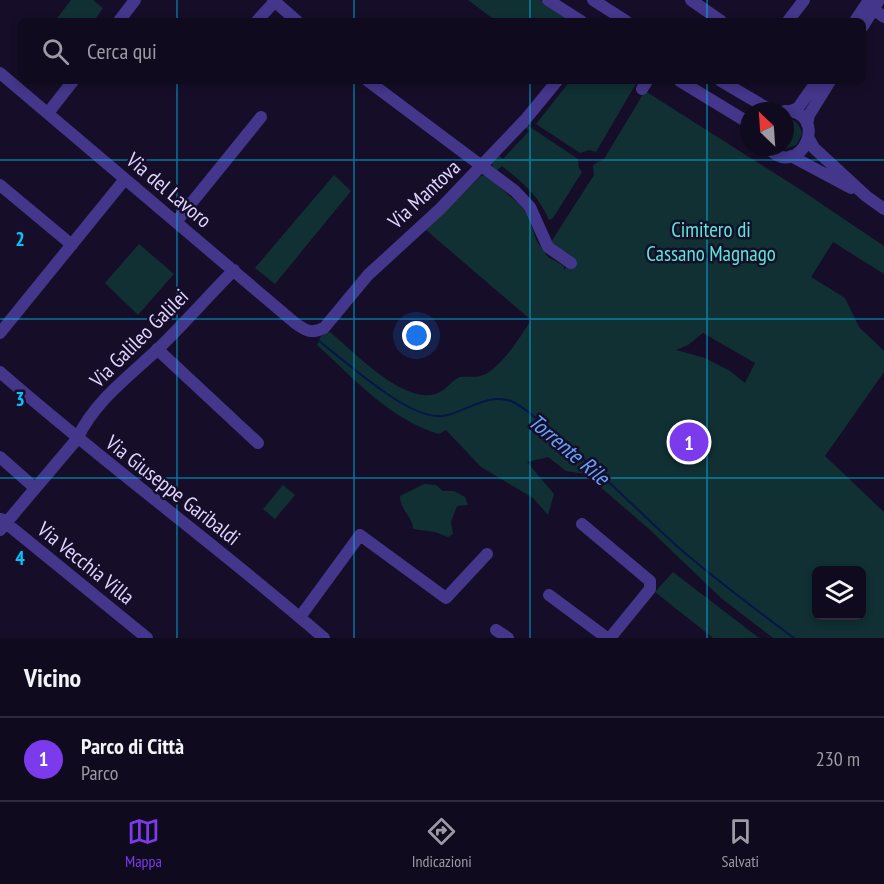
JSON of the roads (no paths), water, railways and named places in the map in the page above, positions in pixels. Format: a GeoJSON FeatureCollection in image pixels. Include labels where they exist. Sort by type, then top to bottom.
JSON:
{"type":"FeatureCollection","features":[{"type":"Feature","properties":{"kind":"street"},"geometry":{"type":"LineString","coordinates":[[121,18],[135,0]]}},
{"type":"Feature","properties":{"kind":"street"},"geometry":{"type":"LineString","coordinates":[[260,18],[275,0],[294,18]]}},
{"type":"Feature","properties":{"kind":"street"},"geometry":{"type":"LineString","coordinates":[[548,0],[576,18]]}},
{"type":"Feature","properties":{"kind":"street"},"geometry":{"type":"LineString","coordinates":[[593,0],[621,18]]}},
{"type":"Feature","properties":{"kind":"street"},"geometry":{"type":"LineString","coordinates":[[691,0],[717,18]]}},
{"type":"Feature","properties":{"kind":"street"},"geometry":{"type":"LineString","coordinates":[[790,18],[799,2]]}},
{"type":"Feature","properties":{"kind":"street"},"geometry":{"type":"LineString","coordinates":[[874,3],[884,17]]}},
{"type":"Feature","properties":{"kind":"street"},"geometry":{"type":"LineString","coordinates":[[858,18],[874,3]]}},
{"type":"Feature","properties":{"kind":"street"},"geometry":{"type":"LineString","coordinates":[[866,20],[874,3]]}},
{"type":"Feature","properties":{"kind":"street","name":"Via del Lavoro"},"geometry":{"type":"LineString","coordinates":[[0,73],[301,327],[306,331],[315,332]]}},
{"type":"Feature","properties":{"kind":"street"},"geometry":{"type":"LineString","coordinates":[[48,113],[71,84]]}},
{"type":"Feature","properties":{"kind":"street"},"geometry":{"type":"LineString","coordinates":[[372,84],[499,178],[526,202],[548,247],[571,264]]}},
{"type":"Feature","properties":{"kind":"street","name":"Via Mantova"},"geometry":{"type":"LineString","coordinates":[[315,332],[324,328],[368,275],[441,209],[482,167],[555,84]]}},
{"type":"Feature","properties":{"kind":"street"},"geometry":{"type":"LineString","coordinates":[[685,84],[740,118]]}},
{"type":"Feature","properties":{"kind":"street"},"geometry":{"type":"LineString","coordinates":[[794,109],[798,108],[815,84]]}},
{"type":"Feature","properties":{"kind":"street"},"geometry":{"type":"LineString","coordinates":[[828,84],[809,115],[807,124],[809,139],[814,148],[866,196]]}},
{"type":"Feature","properties":{"kind":"street"},"geometry":{"type":"LineString","coordinates":[[739,86],[760,102]]}},
{"type":"Feature","properties":{"kind":"street"},"geometry":{"type":"LineString","coordinates":[[794,114],[803,118],[807,124]]}},
{"type":"Feature","properties":{"kind":"street"},"geometry":{"type":"LineString","coordinates":[[176,222],[261,117]]}},
{"type":"Feature","properties":{"kind":"street"},"geometry":{"type":"LineString","coordinates":[[794,155],[802,151],[809,139]]}},
{"type":"Feature","properties":{"kind":"street"},"geometry":{"type":"LineString","coordinates":[[791,156],[882,203]]}},
{"type":"Feature","properties":{"kind":"street"},"geometry":{"type":"LineString","coordinates":[[0,333],[125,179]]}},
{"type":"Feature","properties":{"kind":"street"},"geometry":{"type":"LineString","coordinates":[[0,185],[72,245]]}},
{"type":"Feature","properties":{"kind":"street","name":"Via Galileo Galilei"},"geometry":{"type":"LineString","coordinates":[[2,524],[77,439],[103,401],[158,349],[234,270]]}},
{"type":"Feature","properties":{"kind":"street"},"geometry":{"type":"LineString","coordinates":[[158,349],[258,443]]}},
{"type":"Feature","properties":{"kind":"street","name":"Via Giuseppe Garibaldi"},"geometry":{"type":"LineString","coordinates":[[0,372],[77,439],[324,638]]}},
{"type":"Feature","properties":{"kind":"street"},"geometry":{"type":"LineString","coordinates":[[0,457],[35,488]]}},
{"type":"Feature","properties":{"kind":"street","name":"Via Vecchia Villa"},"geometry":{"type":"LineString","coordinates":[[2,524],[147,638]]}},
{"type":"Feature","properties":{"kind":"street"},"geometry":{"type":"LineString","coordinates":[[549,595],[608,638],[650,589],[650,581],[582,524]]}},
{"type":"Feature","properties":{"kind":"street"},"geometry":{"type":"LineString","coordinates":[[300,617],[360,535],[447,598],[487,554]]}},
{"type":"Feature","properties":{"kind":"street"},"geometry":{"type":"LineString","coordinates":[[496,630],[508,638]]}},
{"type":"Feature","properties":{"kind":"waterway","name":"Torrente Rile"},"geometry":{"type":"LineString","coordinates":[[319,341],[377,387],[395,399],[427,414],[449,415],[492,399],[511,401],[521,406],[582,457],[693,560],[794,638]]}},
{"type":"Feature","properties":{"kind":"place","name":"Parco di Città"},"geometry":{"type":"Point","coordinates":[689,442]}},
{"type":"Feature","properties":{"kind":"park label","name":"Cimitero di Cassano Magnago"},"geometry":{"type":"Point","coordinates":[711,241]}}]}
